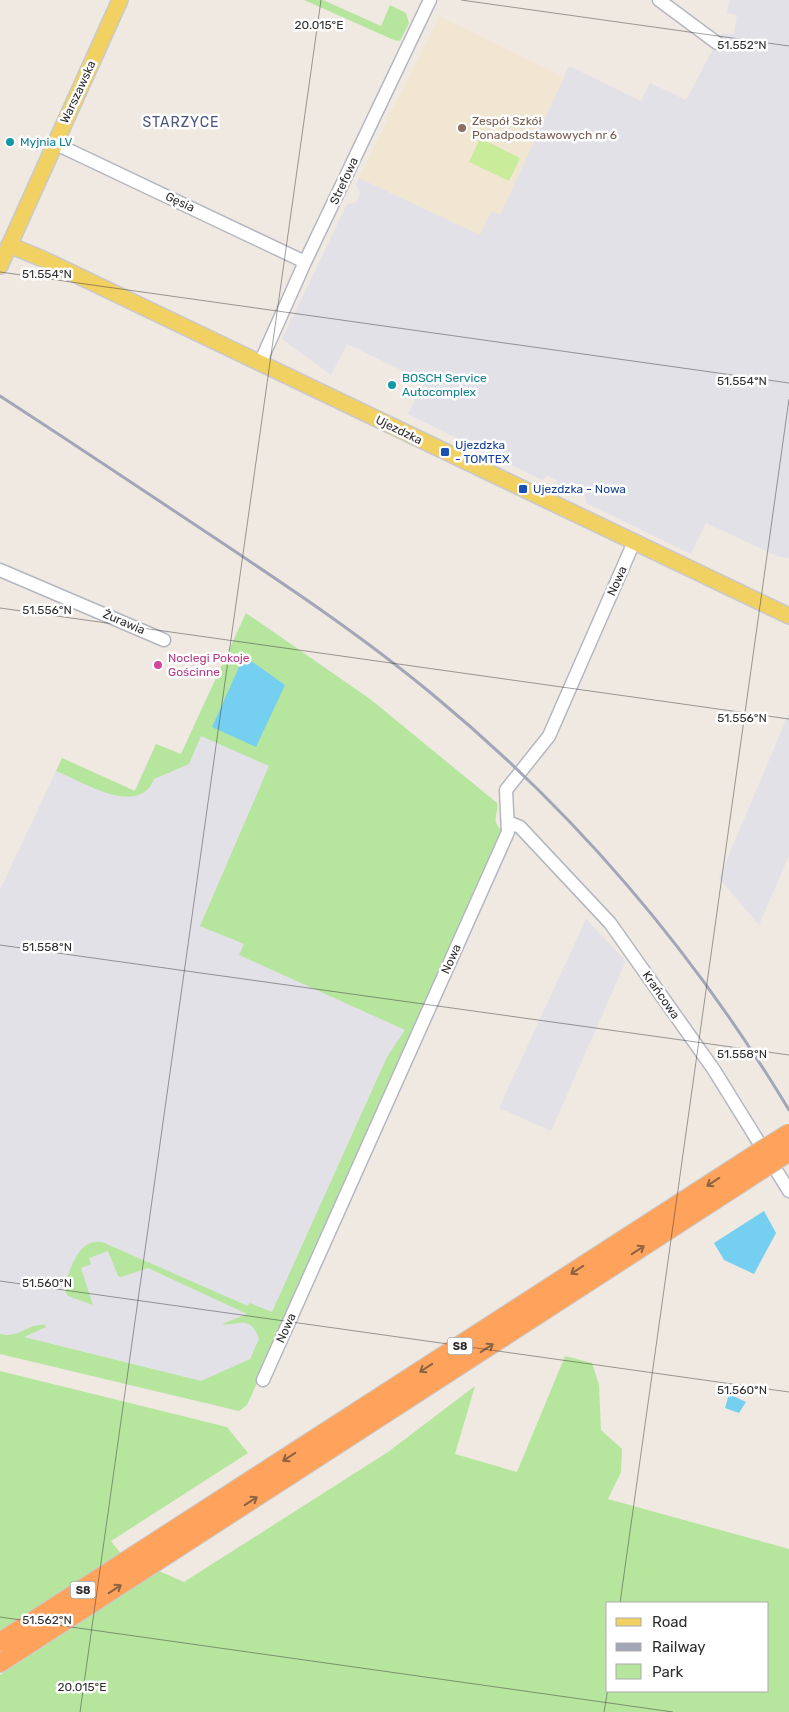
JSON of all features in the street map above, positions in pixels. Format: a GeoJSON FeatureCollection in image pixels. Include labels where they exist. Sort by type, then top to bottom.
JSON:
{"type":"FeatureCollection","features":[{"type":"Feature","properties":{"kind":"highway","name":"S8"},"geometry":{"type":"LineString","coordinates":[[0,1663],[758,1162],[789,1133]]}},
{"type":"Feature","properties":{"kind":"highway","name":"S8"},"geometry":{"type":"LineString","coordinates":[[0,1642],[758,1162],[789,1152]]}},
{"type":"Feature","properties":{"kind":"main road","name":"Warszawska"},"geometry":{"type":"LineString","coordinates":[[0,266],[5,244],[120,0]]}},
{"type":"Feature","properties":{"kind":"main road","name":"Ujezdzka"},"geometry":{"type":"LineString","coordinates":[[5,244],[43,259],[789,616]]}},
{"type":"Feature","properties":{"kind":"street","name":"Strefowa"},"geometry":{"type":"LineString","coordinates":[[260,363],[305,262],[430,0]]}},
{"type":"Feature","properties":{"kind":"street"},"geometry":{"type":"LineString","coordinates":[[659,0],[717,42]]}},
{"type":"Feature","properties":{"kind":"street","name":"Gęsia"},"geometry":{"type":"LineString","coordinates":[[54,143],[305,262]]}},
{"type":"Feature","properties":{"kind":"street","name":"Nowa"},"geometry":{"type":"LineString","coordinates":[[262,1380],[508,832],[506,790],[549,736],[634,542]]}},
{"type":"Feature","properties":{"kind":"street","name":"Żurawia"},"geometry":{"type":"LineString","coordinates":[[0,570],[164,640]]}},
{"type":"Feature","properties":{"kind":"street","name":"Krańcowa"},"geometry":{"type":"LineString","coordinates":[[508,822],[520,827],[610,923],[714,1070],[789,1191]]}},
{"type":"Feature","properties":{"kind":"shaded area"},"geometry":{"type":"Polygon","coordinates":[[[729,0],[789,0],[789,558],[777,556],[706,523],[691,554],[586,503],[586,497],[576,492],[572,496],[558,486],[556,480],[548,476],[542,480],[408,414],[424,381],[347,344],[331,375],[282,339],[347,204],[356,203],[360,193],[356,184],[359,178],[480,234],[491,211],[500,214],[569,66],[641,101],[650,83],[686,100],[721,34],[734,34],[737,15],[727,13],[729,0]]]}},
{"type":"Feature","properties":{"kind":"shaded area","name":"Zespół Szkół Ponadpodstawowych nr 6"},"geometry":{"type":"Polygon","coordinates":[[[439,16],[564,77],[500,215],[491,211],[480,235],[359,178],[439,16]]]}},
{"type":"Feature","properties":{"kind":"shaded area"},"geometry":{"type":"Polygon","coordinates":[[[246,613],[370,699],[497,803],[498,810],[494,817],[496,826],[504,832],[247,1405],[239,1411],[0,1354],[0,890],[62,758],[134,791],[156,744],[181,754],[246,613]]]}},
{"type":"Feature","properties":{"kind":"shaded area"},"geometry":{"type":"Polygon","coordinates":[[[789,713],[789,856],[759,925],[719,878],[789,713]]]}},
{"type":"Feature","properties":{"kind":"shaded area"},"geometry":{"type":"Polygon","coordinates":[[[586,919],[626,961],[551,1131],[499,1108],[586,919]]]}},
{"type":"Feature","properties":{"kind":"green space"},"geometry":{"type":"Polygon","coordinates":[[[304,0],[323,0],[381,26],[390,5],[406,13],[409,23],[400,41],[394,40],[304,0]]]}},
{"type":"Feature","properties":{"kind":"green space"},"geometry":{"type":"Polygon","coordinates":[[[480,138],[520,158],[509,181],[469,162],[480,138]]]}},
{"type":"Feature","properties":{"kind":"green space"},"geometry":{"type":"Polygon","coordinates":[[[246,613],[370,699],[497,803],[496,821],[499,828],[504,832],[247,1405],[239,1411],[0,1354],[0,1334],[18,1333],[33,1326],[45,1325],[46,1327],[24,1337],[201,1381],[250,1359],[259,1339],[252,1326],[243,1323],[222,1324],[247,1314],[148,1268],[121,1277],[118,1276],[108,1251],[89,1258],[91,1264],[81,1268],[93,1305],[68,1296],[63,1288],[72,1264],[86,1245],[93,1242],[102,1242],[248,1306],[250,1303],[272,1312],[387,1057],[405,1030],[239,955],[244,944],[200,926],[269,766],[201,736],[189,764],[154,779],[147,790],[136,796],[124,797],[110,794],[56,771],[62,758],[135,791],[156,744],[181,754],[246,613]]]}},
{"type":"Feature","properties":{"kind":"green space"},"geometry":{"type":"Polygon","coordinates":[[[565,1356],[592,1363],[599,1385],[601,1430],[622,1449],[621,1472],[608,1499],[789,1549],[789,1712],[0,1712],[0,1675],[159,1571],[184,1582],[388,1452],[475,1386],[455,1454],[517,1472],[565,1356]]]}},
{"type":"Feature","properties":{"kind":"green space"},"geometry":{"type":"Polygon","coordinates":[[[0,1371],[227,1427],[248,1453],[111,1541],[122,1555],[0,1634],[0,1371]]]}},
{"type":"Feature","properties":{"kind":"water"},"geometry":{"type":"Polygon","coordinates":[[[244,656],[285,685],[256,747],[212,727],[244,656]]]}},
{"type":"Feature","properties":{"kind":"water"},"geometry":{"type":"Polygon","coordinates":[[[764,1211],[776,1233],[754,1274],[724,1260],[714,1243],[764,1211]]]}},
{"type":"Feature","properties":{"kind":"water"},"geometry":{"type":"Polygon","coordinates":[[[729,1394],[746,1402],[739,1413],[725,1408],[729,1394]]]}},
{"type":"Feature","properties":{"kind":"railway"},"geometry":{"type":"LineString","coordinates":[[0,396],[324,612],[406,673],[484,739],[582,835],[672,940],[713,995],[789,1110]]}},
{"type":"Feature","properties":{"kind":"place","name":"Zespół Szkół Ponadpodstawowych nr 6"},"geometry":{"type":"Point","coordinates":[462,128]}},
{"type":"Feature","properties":{"kind":"place","name":"Myjnia LV"},"geometry":{"type":"Point","coordinates":[10,142]}},
{"type":"Feature","properties":{"kind":"place","name":"BOSCH Service Autocomplex"},"geometry":{"type":"Point","coordinates":[392,385]}},
{"type":"Feature","properties":{"kind":"place","name":"Ujezdzka - TOMTEX"},"geometry":{"type":"Point","coordinates":[445,452]}},
{"type":"Feature","properties":{"kind":"place","name":"Ujezdzka - Nowa"},"geometry":{"type":"Point","coordinates":[523,489]}},
{"type":"Feature","properties":{"kind":"place","name":"Noclegi Pokoje Gościnne"},"geometry":{"type":"Point","coordinates":[158,665]}},
{"type":"Feature","properties":{"kind":"district","name":"STARZYCE"},"geometry":{"type":"Point","coordinates":[181,122]}}]}
